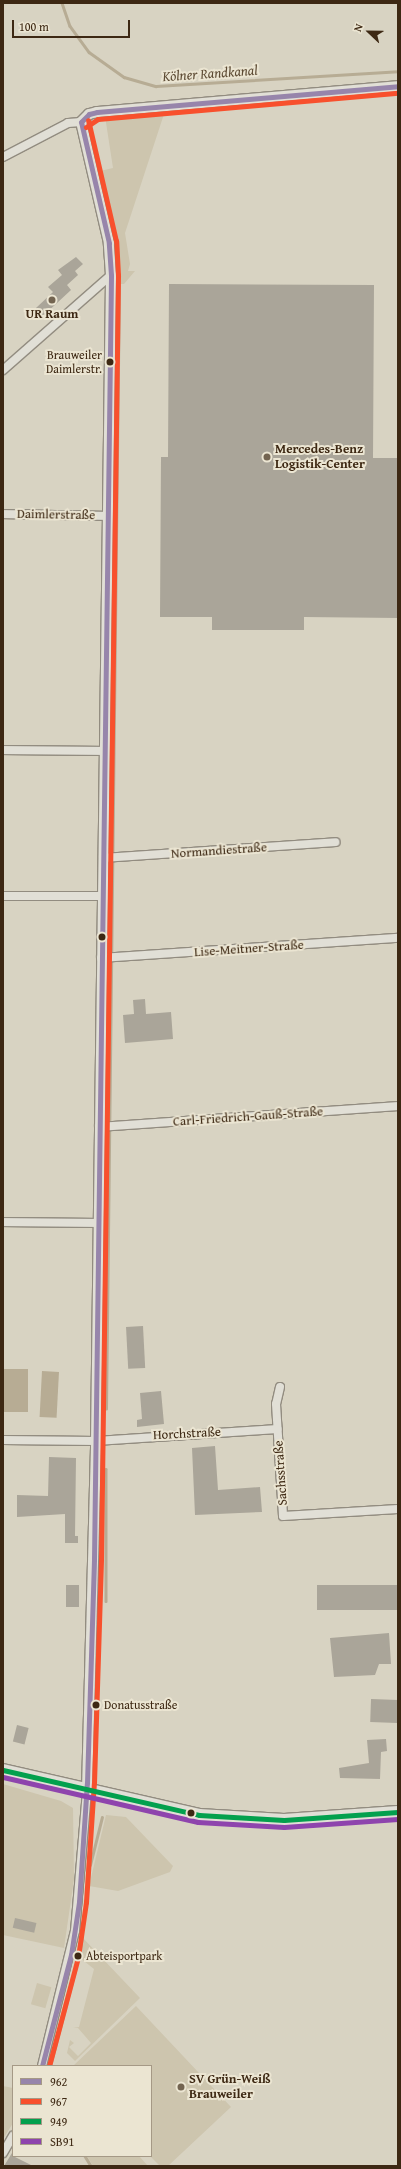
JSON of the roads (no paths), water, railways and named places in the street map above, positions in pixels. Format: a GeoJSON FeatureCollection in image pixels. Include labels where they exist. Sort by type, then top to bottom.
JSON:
{"type":"FeatureCollection","features":[{"type":"Feature","properties":{"kind":"main road"},"geometry":{"type":"LineString","coordinates":[[3,1770],[87,1791],[190,1814],[284,1820],[398,1812]]}},
{"type":"Feature","properties":{"kind":"street"},"geometry":{"type":"LineString","coordinates":[[3,157],[68,123],[82,122],[89,114],[97,112],[398,86]]}},
{"type":"Feature","properties":{"kind":"street"},"geometry":{"type":"LineString","coordinates":[[42,2065],[75,1931],[87,1791],[96,1441],[97,1223],[101,1127],[103,958],[102,896],[105,858],[111,275],[109,243],[82,122]]}},
{"type":"Feature","properties":{"kind":"street"},"geometry":{"type":"LineString","coordinates":[[3,370],[111,275]]}},
{"type":"Feature","properties":{"kind":"street","name":"Daimlerstraße"},"geometry":{"type":"LineString","coordinates":[[3,514],[108,516]]}},
{"type":"Feature","properties":{"kind":"street"},"geometry":{"type":"LineString","coordinates":[[3,750],[105,751]]}},
{"type":"Feature","properties":{"kind":"street","name":"Normandiestraße"},"geometry":{"type":"LineString","coordinates":[[105,858],[335,842]]}},
{"type":"Feature","properties":{"kind":"street"},"geometry":{"type":"LineString","coordinates":[[3,896],[102,896]]}},
{"type":"Feature","properties":{"kind":"street","name":"Lise-Meitner-Straße"},"geometry":{"type":"LineString","coordinates":[[103,958],[398,938]]}},
{"type":"Feature","properties":{"kind":"street","name":"Carl-Friedrich-Gauß-Straße"},"geometry":{"type":"LineString","coordinates":[[101,1127],[398,1106]]}},
{"type":"Feature","properties":{"kind":"street"},"geometry":{"type":"LineString","coordinates":[[3,1222],[97,1223]]}},
{"type":"Feature","properties":{"kind":"street","name":"Sachsstraße"},"geometry":{"type":"LineString","coordinates":[[280,1387],[276,1404],[283,1516],[398,1509]]}},
{"type":"Feature","properties":{"kind":"street","name":"Horchstraße"},"geometry":{"type":"LineString","coordinates":[[3,1440],[96,1441],[278,1429]]}},
{"type":"Feature","properties":{"kind":"street"},"geometry":{"type":"LineString","coordinates":[[3,2153],[12,2138]]}},
{"type":"Feature","properties":{"kind":"waterway","name":"Kölner Randkanal"},"geometry":{"type":"LineString","coordinates":[[62,3],[70,26],[89,52],[124,77],[156,86],[398,71]]}},
{"type":"Feature","properties":{"kind":"waterway"},"geometry":{"type":"LineString","coordinates":[[106,1409],[119,281]]}},
{"type":"Feature","properties":{"kind":"waterway"},"geometry":{"type":"LineString","coordinates":[[106,1469],[106,1601]]}},
{"type":"Feature","properties":{"kind":"waterway"},"geometry":{"type":"LineString","coordinates":[[90,1865],[102,1817]]}},
{"type":"Feature","properties":{"kind":"waterway"},"geometry":{"type":"LineString","coordinates":[[83,1926],[89,1871]]}},
{"type":"Feature","properties":{"kind":"waterway"},"geometry":{"type":"LineString","coordinates":[[79,1955],[82,1937]]}},
{"type":"Feature","properties":{"kind":"waterway"},"geometry":{"type":"LineString","coordinates":[[50,2065],[76,1967]]}},
{"type":"Feature","properties":{"kind":"waterway"},"geometry":{"type":"LineString","coordinates":[[86,2157],[91,2166]]}},
{"type":"Feature","properties":{"kind":"place","name":"UR Raum"},"geometry":{"type":"Point","coordinates":[52,300]}},
{"type":"Feature","properties":{"kind":"place","name":"Brauweiler Daimlerstr."},"geometry":{"type":"Point","coordinates":[110,362]}},
{"type":"Feature","properties":{"kind":"place","name":"Mercedes-Benz Logistik-Center"},"geometry":{"type":"Point","coordinates":[267,457]}},
{"type":"Feature","properties":{"kind":"place","name":"Donatusstraße"},"geometry":{"type":"Point","coordinates":[96,1705]}},
{"type":"Feature","properties":{"kind":"place","name":"Abteisportpark"},"geometry":{"type":"Point","coordinates":[78,1956]}},
{"type":"Feature","properties":{"kind":"place","name":"SV Grün-Weiß Brauweiler"},"geometry":{"type":"Point","coordinates":[181,2087]}}]}
